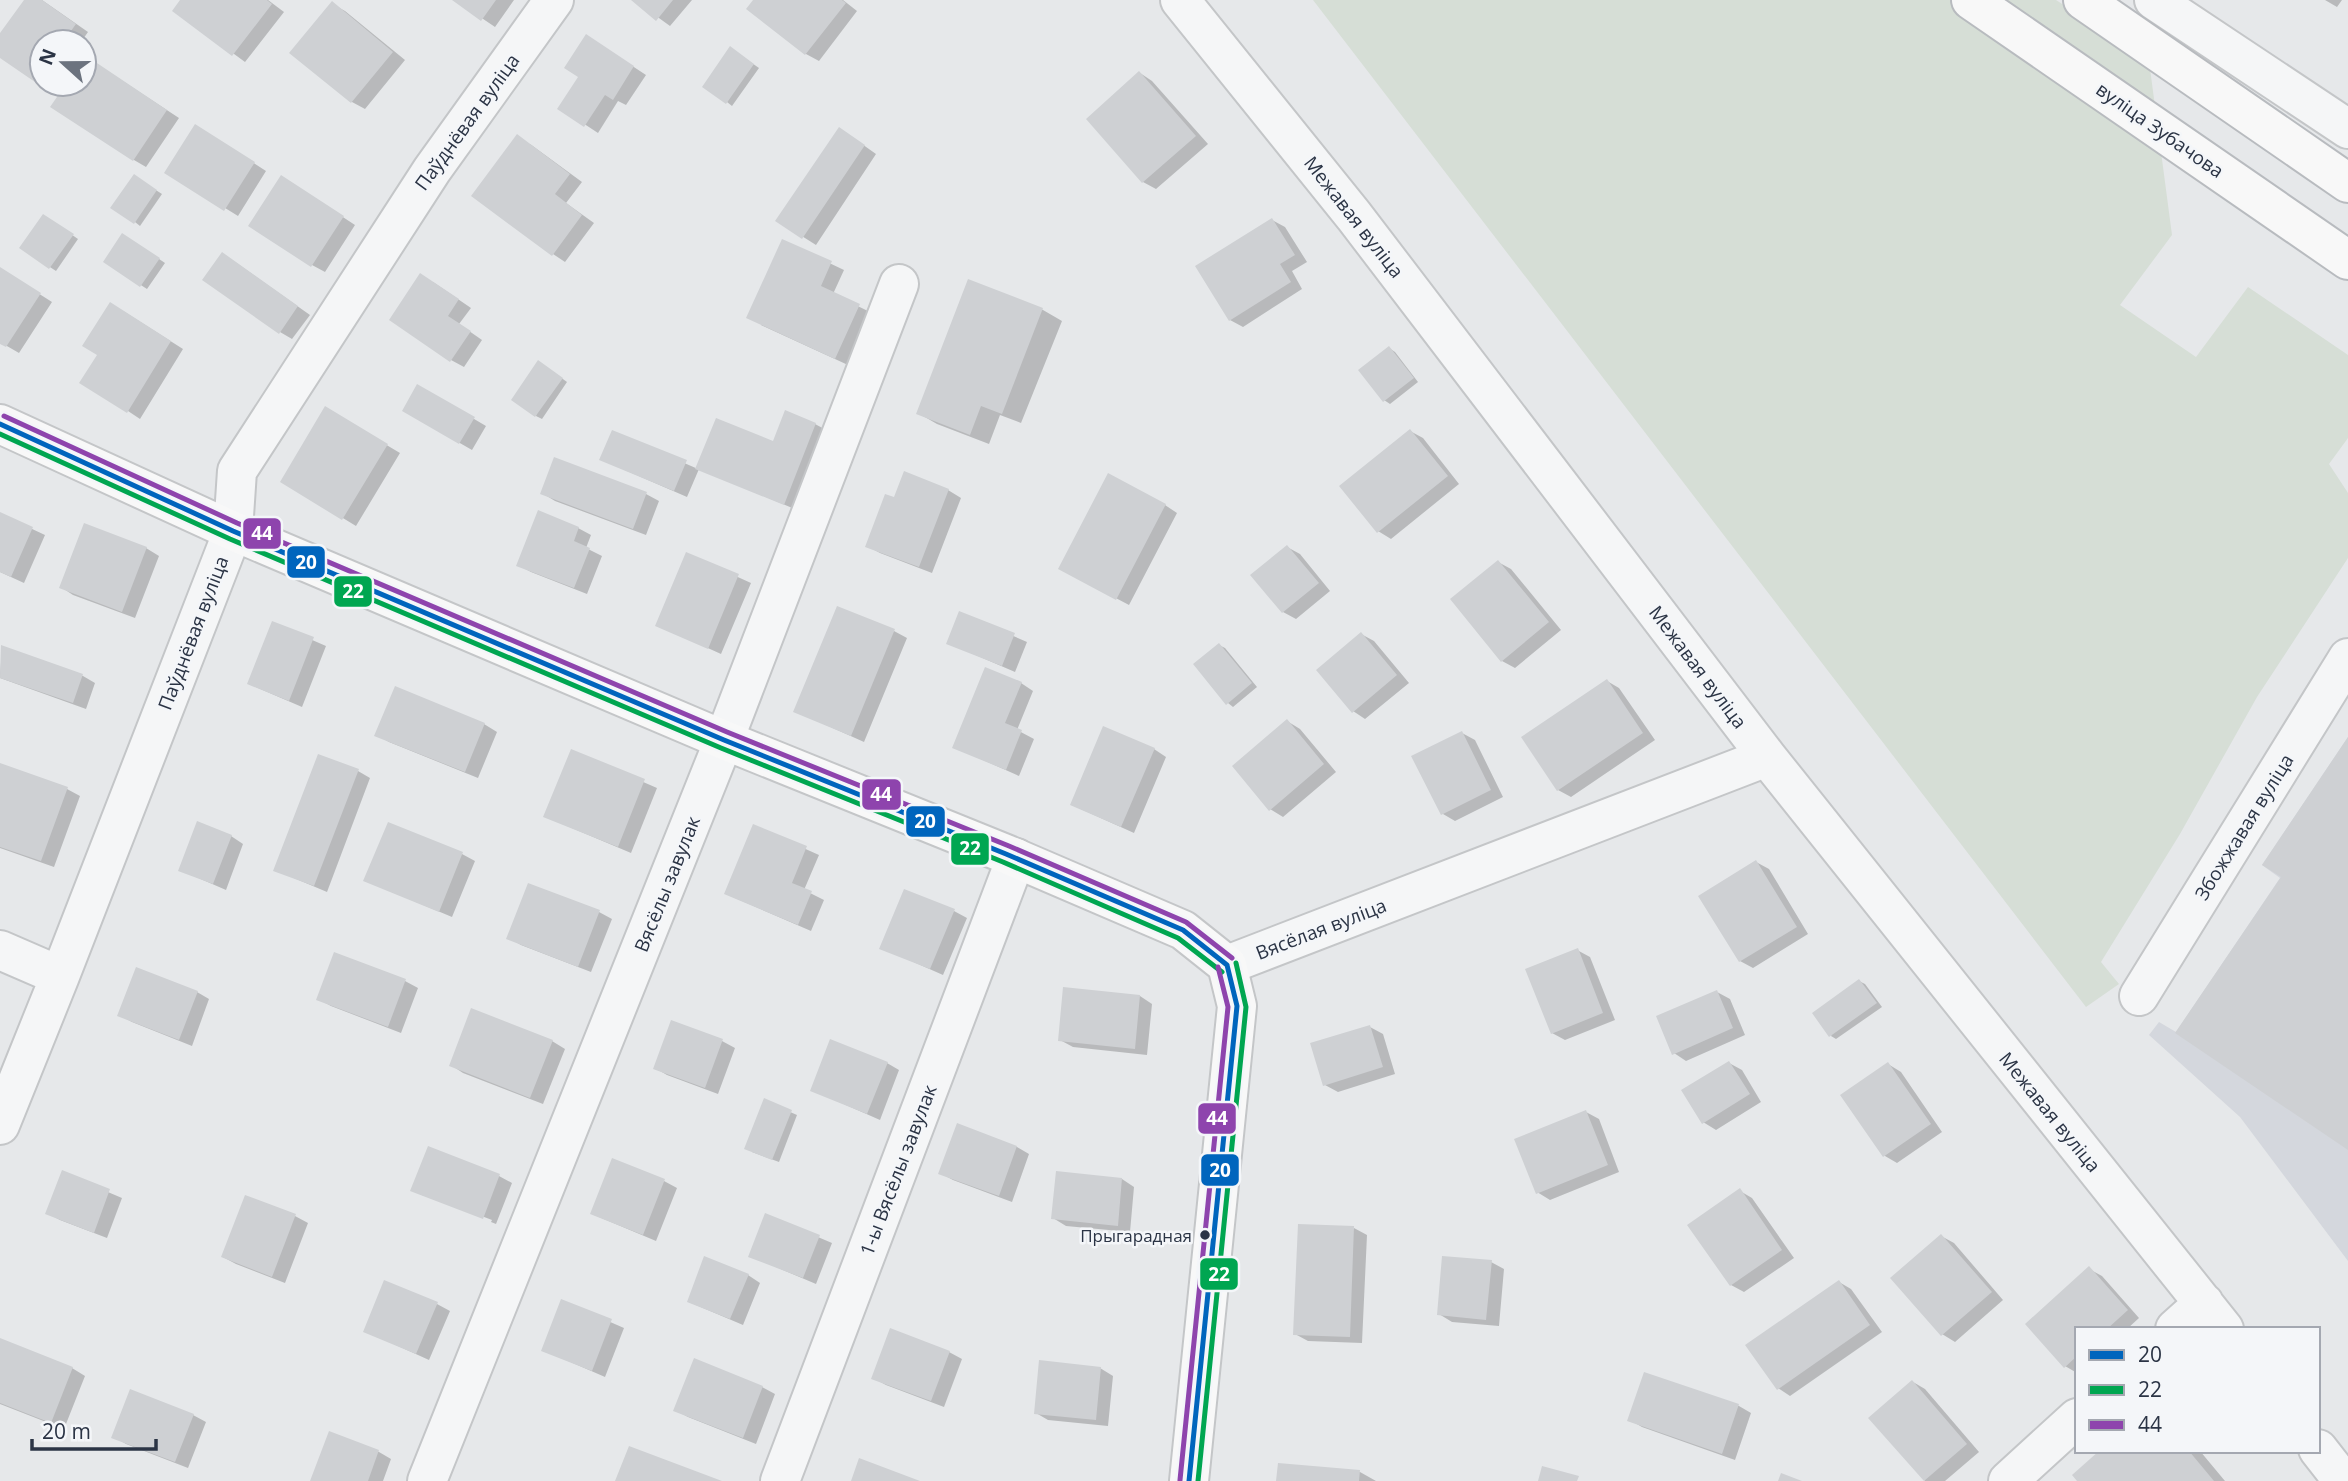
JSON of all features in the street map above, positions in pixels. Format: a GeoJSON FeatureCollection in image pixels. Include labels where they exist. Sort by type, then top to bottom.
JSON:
{"type":"FeatureCollection","features":[{"type":"Feature","properties":{"kind":"main road","name":"вуліца Зубачова"},"geometry":{"type":"LineString","coordinates":[[1971,0],[2348,260]]}},
{"type":"Feature","properties":{"kind":"main road"},"geometry":{"type":"LineString","coordinates":[[2084,0],[2348,183]]}},
{"type":"Feature","properties":{"kind":"main road"},"geometry":{"type":"LineString","coordinates":[[0,424],[233,531],[724,740],[1016,858],[1183,930],[1227,965],[1237,1006],[1189,1481]]}},
{"type":"Feature","properties":{"kind":"street","name":"Паўднёвая вуліца"},"geometry":{"type":"LineString","coordinates":[[0,1125],[233,531],[237,471],[425,179],[554,0]]}},
{"type":"Feature","properties":{"kind":"street","name":"Межавая вуліца"},"geometry":{"type":"LineString","coordinates":[[1180,0],[1363,227],[1767,757],[2214,1316]]}},
{"type":"Feature","properties":{"kind":"street"},"geometry":{"type":"LineString","coordinates":[[2154,0],[2348,129]]}},
{"type":"Feature","properties":{"kind":"street","name":"Вясёлы завулак"},"geometry":{"type":"LineString","coordinates":[[427,1481],[724,740],[899,284]]}},
{"type":"Feature","properties":{"kind":"street","name":"Збожжавая вуліца"},"geometry":{"type":"LineString","coordinates":[[2139,996],[2348,658]]}},
{"type":"Feature","properties":{"kind":"street","name":"Вясёлая вуліца"},"geometry":{"type":"LineString","coordinates":[[1227,965],[1767,757]]}},
{"type":"Feature","properties":{"kind":"street","name":"1-ы Вясёлы завулак"},"geometry":{"type":"LineString","coordinates":[[779,1481],[1016,858]]}},
{"type":"Feature","properties":{"kind":"street"},"geometry":{"type":"LineString","coordinates":[[0,950],[60,976]]}},
{"type":"Feature","properties":{"kind":"street"},"geometry":{"type":"LineString","coordinates":[[2181,1327],[2214,1316]]}},
{"type":"Feature","properties":{"kind":"street"},"geometry":{"type":"LineString","coordinates":[[2008,1481],[2075,1421]]}},
{"type":"Feature","properties":{"kind":"street"},"geometry":{"type":"LineString","coordinates":[[2320,1452],[2343,1481]]}},
{"type":"Feature","properties":{"kind":"shaded area"},"geometry":{"type":"Polygon","coordinates":[[[1313,0],[2056,0],[2149,61],[2172,235],[2120,305],[2196,357],[2248,287],[2348,355],[2348,438],[2329,464],[2348,493],[2348,558],[2257,697],[2180,834],[2101,962],[2119,984],[2086,1007],[1313,0]]]}},
{"type":"Feature","properties":{"kind":"shaded area"},"geometry":{"type":"Polygon","coordinates":[[[2348,737],[2348,1261],[2240,1117],[2149,1035],[2159,1022],[2176,1032],[2280,878],[2262,865],[2348,737]]]}},
{"type":"Feature","properties":{"kind":"building"},"geometry":{"type":"Polygon","coordinates":[[[24,0],[42,0],[76,24],[73,28],[28,28],[28,77],[0,58],[0,33],[24,0]]]}},
{"type":"Feature","properties":{"kind":"building"},"geometry":{"type":"Polygon","coordinates":[[[180,0],[267,0],[272,4],[232,56],[172,11],[180,0]]]}},
{"type":"Feature","properties":{"kind":"building"},"geometry":{"type":"Polygon","coordinates":[[[452,0],[496,0],[481,21],[452,0]]]}},
{"type":"Feature","properties":{"kind":"building"},"geometry":{"type":"Polygon","coordinates":[[[631,0],[673,0],[656,21],[631,0]]]}},
{"type":"Feature","properties":{"kind":"building"},"geometry":{"type":"Polygon","coordinates":[[[753,0],[842,0],[846,3],[805,55],[746,9],[753,0]]]}},
{"type":"Feature","properties":{"kind":"building"},"geometry":{"type":"Polygon","coordinates":[[[332,1],[393,52],[351,103],[289,53],[332,1]]]}},
{"type":"Feature","properties":{"kind":"building"},"geometry":{"type":"Polygon","coordinates":[[[586,34],[634,66],[613,100],[605,95],[584,127],[557,109],[578,77],[564,68],[586,34]]]}},
{"type":"Feature","properties":{"kind":"building"},"geometry":{"type":"Polygon","coordinates":[[[730,46],[754,64],[726,104],[702,87],[730,46]]]}},
{"type":"Feature","properties":{"kind":"building"},"geometry":{"type":"Polygon","coordinates":[[[98,64],[167,110],[133,161],[50,107],[56,98],[98,98],[98,64]]]}},
{"type":"Feature","properties":{"kind":"building"},"geometry":{"type":"Polygon","coordinates":[[[1139,71],[1196,136],[1142,183],[1086,119],[1139,71]]]}},
{"type":"Feature","properties":{"kind":"building"},"geometry":{"type":"Polygon","coordinates":[[[195,124],[255,162],[224,211],[164,173],[195,124]]]}},
{"type":"Feature","properties":{"kind":"building"},"geometry":{"type":"Polygon","coordinates":[[[839,127],[865,145],[802,239],[775,221],[839,127]]]}},
{"type":"Feature","properties":{"kind":"building"},"geometry":{"type":"Polygon","coordinates":[[[517,134],[570,174],[555,194],[582,215],[552,256],[471,196],[517,134]]]}},
{"type":"Feature","properties":{"kind":"building"},"geometry":{"type":"Polygon","coordinates":[[[134,174],[157,190],[134,224],[110,208],[134,174]]]}},
{"type":"Feature","properties":{"kind":"building"},"geometry":{"type":"Polygon","coordinates":[[[281,175],[344,216],[311,267],[248,226],[281,175]]]}},
{"type":"Feature","properties":{"kind":"building"},"geometry":{"type":"Polygon","coordinates":[[[43,214],[74,234],[49,269],[19,248],[43,214]]]}},
{"type":"Feature","properties":{"kind":"building"},"geometry":{"type":"Polygon","coordinates":[[[1272,218],[1295,255],[1280,264],[1291,282],[1229,321],[1195,266],[1272,218]]]}},
{"type":"Feature","properties":{"kind":"building"},"geometry":{"type":"Polygon","coordinates":[[[122,233],[160,258],[140,287],[103,262],[122,233]]]}},
{"type":"Feature","properties":{"kind":"building"},"geometry":{"type":"Polygon","coordinates":[[[782,239],[832,261],[821,286],[860,304],[835,359],[746,318],[782,239]]]}},
{"type":"Feature","properties":{"kind":"building"},"geometry":{"type":"Polygon","coordinates":[[[222,252],[298,306],[279,334],[202,280],[222,252]]]}},
{"type":"Feature","properties":{"kind":"building"},"geometry":{"type":"Polygon","coordinates":[[[0,267],[41,293],[6,347],[0,344],[0,267]]]}},
{"type":"Feature","properties":{"kind":"building"},"geometry":{"type":"Polygon","coordinates":[[[420,273],[459,299],[448,316],[471,331],[450,362],[389,320],[420,273]]]}},
{"type":"Feature","properties":{"kind":"building"},"geometry":{"type":"Polygon","coordinates":[[[968,279],[1043,308],[1002,414],[981,406],[970,435],[916,414],[968,279]]]}},
{"type":"Feature","properties":{"kind":"building"},"geometry":{"type":"Polygon","coordinates":[[[110,302],[171,341],[127,413],[79,383],[97,355],[82,346],[110,302]]]}},
{"type":"Feature","properties":{"kind":"building"},"geometry":{"type":"Polygon","coordinates":[[[1389,346],[1414,378],[1383,402],[1358,370],[1389,346]]]}},
{"type":"Feature","properties":{"kind":"building"},"geometry":{"type":"Polygon","coordinates":[[[538,360],[563,378],[535,417],[511,400],[538,360]]]}},
{"type":"Feature","properties":{"kind":"building"},"geometry":{"type":"Polygon","coordinates":[[[417,384],[475,417],[459,444],[402,411],[417,384]]]}},
{"type":"Feature","properties":{"kind":"building"},"geometry":{"type":"Polygon","coordinates":[[[325,406],[388,444],[342,520],[280,482],[325,406]]]}},
{"type":"Feature","properties":{"kind":"building"},"geometry":{"type":"Polygon","coordinates":[[[785,410],[816,423],[784,505],[695,469],[716,418],[773,441],[785,410]]]}},
{"type":"Feature","properties":{"kind":"building"},"geometry":{"type":"Polygon","coordinates":[[[1410,429],[1448,476],[1377,533],[1339,486],[1410,429]]]}},
{"type":"Feature","properties":{"kind":"building"},"geometry":{"type":"Polygon","coordinates":[[[612,430],[687,460],[674,491],[599,460],[612,430]]]}},
{"type":"Feature","properties":{"kind":"building"},"geometry":{"type":"Polygon","coordinates":[[[554,457],[647,492],[633,529],[540,494],[554,457]]]}},
{"type":"Feature","properties":{"kind":"building"},"geometry":{"type":"Polygon","coordinates":[[[904,471],[949,489],[919,567],[865,547],[885,494],[894,497],[904,471]]]}},
{"type":"Feature","properties":{"kind":"building"},"geometry":{"type":"Polygon","coordinates":[[[1108,473],[1166,504],[1116,600],[1058,569],[1108,473]]]}},
{"type":"Feature","properties":{"kind":"building"},"geometry":{"type":"Polygon","coordinates":[[[538,510],[579,527],[574,541],[590,548],[574,588],[516,566],[538,510]]]}},
{"type":"Feature","properties":{"kind":"building"},"geometry":{"type":"Polygon","coordinates":[[[0,512],[33,527],[11,577],[0,572],[0,512]]]}},
{"type":"Feature","properties":{"kind":"building"},"geometry":{"type":"Polygon","coordinates":[[[84,523],[147,547],[122,612],[59,588],[84,523]]]}},
{"type":"Feature","properties":{"kind":"building"},"geometry":{"type":"Polygon","coordinates":[[[1287,545],[1319,583],[1282,613],[1250,575],[1287,545]]]}},
{"type":"Feature","properties":{"kind":"building"},"geometry":{"type":"Polygon","coordinates":[[[686,552],[739,574],[708,649],[655,626],[686,552]]]}},
{"type":"Feature","properties":{"kind":"building"},"geometry":{"type":"Polygon","coordinates":[[[1498,560],[1549,622],[1501,662],[1450,599],[1498,560]]]}},
{"type":"Feature","properties":{"kind":"building"},"geometry":{"type":"Polygon","coordinates":[[[837,606],[895,629],[851,736],[793,712],[837,606]]]}},
{"type":"Feature","properties":{"kind":"building"},"geometry":{"type":"Polygon","coordinates":[[[959,611],[1015,633],[1002,666],[946,644],[959,611]]]}},
{"type":"Feature","properties":{"kind":"building"},"geometry":{"type":"Polygon","coordinates":[[[272,621],[314,637],[289,701],[247,684],[272,621]]]}},
{"type":"Feature","properties":{"kind":"building"},"geometry":{"type":"Polygon","coordinates":[[[1361,632],[1397,675],[1352,713],[1316,670],[1361,632]]]}},
{"type":"Feature","properties":{"kind":"building"},"geometry":{"type":"Polygon","coordinates":[[[1219,643],[1252,683],[1226,705],[1193,664],[1219,643]]]}},
{"type":"Feature","properties":{"kind":"building"},"geometry":{"type":"Polygon","coordinates":[[[1,645],[83,674],[73,703],[0,678],[1,645]]]}},
{"type":"Feature","properties":{"kind":"building"},"geometry":{"type":"Polygon","coordinates":[[[985,667],[1022,682],[1005,723],[1022,730],[1006,770],[952,748],[985,667]]]}},
{"type":"Feature","properties":{"kind":"building"},"geometry":{"type":"Polygon","coordinates":[[[1607,679],[1643,733],[1557,791],[1521,737],[1607,679]]]}},
{"type":"Feature","properties":{"kind":"building"},"geometry":{"type":"Polygon","coordinates":[[[395,686],[485,723],[465,772],[374,736],[395,686]]]}},
{"type":"Feature","properties":{"kind":"building"},"geometry":{"type":"Polygon","coordinates":[[[1287,719],[1324,764],[1269,811],[1232,766],[1287,719]]]}},
{"type":"Feature","properties":{"kind":"building"},"geometry":{"type":"Polygon","coordinates":[[[1103,726],[1155,748],[1121,827],[1070,805],[1103,726]]]}},
{"type":"Feature","properties":{"kind":"building"},"geometry":{"type":"Polygon","coordinates":[[[1462,731],[1491,790],[1441,815],[1411,756],[1462,731]]]}},
{"type":"Feature","properties":{"kind":"building"},"geometry":{"type":"Polygon","coordinates":[[[2348,737],[2348,1150],[2175,1033],[2281,877],[2262,865],[2348,737]]]}},
{"type":"Feature","properties":{"kind":"building"},"geometry":{"type":"Polygon","coordinates":[[[571,749],[645,779],[618,847],[543,817],[571,749]]]}},
{"type":"Feature","properties":{"kind":"building"},"geometry":{"type":"Polygon","coordinates":[[[318,754],[359,769],[314,886],[273,871],[318,754]]]}},
{"type":"Feature","properties":{"kind":"building"},"geometry":{"type":"Polygon","coordinates":[[[0,763],[68,787],[41,861],[0,847],[0,763]]]}},
{"type":"Feature","properties":{"kind":"building"},"geometry":{"type":"Polygon","coordinates":[[[197,821],[232,835],[213,884],[178,871],[197,821]]]}},
{"type":"Feature","properties":{"kind":"building"},"geometry":{"type":"Polygon","coordinates":[[[388,822],[463,852],[439,912],[363,881],[388,822]]]}},
{"type":"Feature","properties":{"kind":"building"},"geometry":{"type":"Polygon","coordinates":[[[753,824],[807,846],[792,883],[812,891],[798,925],[724,894],[753,824]]]}},
{"type":"Feature","properties":{"kind":"building"},"geometry":{"type":"Polygon","coordinates":[[[1756,860],[1797,927],[1739,962],[1698,896],[1756,860]]]}},
{"type":"Feature","properties":{"kind":"building"},"geometry":{"type":"Polygon","coordinates":[[[528,883],[600,910],[578,967],[506,939],[528,883]]]}},
{"type":"Feature","properties":{"kind":"building"},"geometry":{"type":"Polygon","coordinates":[[[904,889],[955,909],[930,969],[879,949],[904,889]]]}},
{"type":"Feature","properties":{"kind":"building"},"geometry":{"type":"Polygon","coordinates":[[[1578,948],[1603,1013],[1551,1034],[1525,969],[1578,948]]]}},
{"type":"Feature","properties":{"kind":"building"},"geometry":{"type":"Polygon","coordinates":[[[334,952],[406,979],[388,1027],[316,1000],[334,952]]]}},
{"type":"Feature","properties":{"kind":"building"},"geometry":{"type":"Polygon","coordinates":[[[136,967],[198,991],[179,1040],[117,1016],[136,967]]]}},
{"type":"Feature","properties":{"kind":"building"},"geometry":{"type":"Polygon","coordinates":[[[1859,979],[1877,1003],[1829,1037],[1812,1013],[1859,979]]]}},
{"type":"Feature","properties":{"kind":"building"},"geometry":{"type":"Polygon","coordinates":[[[1063,987],[1140,995],[1135,1049],[1058,1041],[1063,987]]]}},
{"type":"Feature","properties":{"kind":"building"},"geometry":{"type":"Polygon","coordinates":[[[1717,990],[1733,1028],[1672,1055],[1656,1016],[1717,990]]]}},
{"type":"Feature","properties":{"kind":"building"},"geometry":{"type":"Polygon","coordinates":[[[471,1008],[553,1040],[530,1098],[449,1066],[471,1008]]]}},
{"type":"Feature","properties":{"kind":"building"},"geometry":{"type":"Polygon","coordinates":[[[671,1020],[723,1039],[705,1088],[653,1069],[671,1020]]]}},
{"type":"Feature","properties":{"kind":"building"},"geometry":{"type":"Polygon","coordinates":[[[1370,1025],[1383,1067],[1323,1086],[1310,1043],[1370,1025]]]}},
{"type":"Feature","properties":{"kind":"building"},"geometry":{"type":"Polygon","coordinates":[[[830,1039],[888,1062],[867,1114],[810,1091],[830,1039]]]}},
{"type":"Feature","properties":{"kind":"building"},"geometry":{"type":"Polygon","coordinates":[[[1729,1061],[1750,1094],[1702,1124],[1681,1090],[1729,1061]]]}},
{"type":"Feature","properties":{"kind":"building"},"geometry":{"type":"Polygon","coordinates":[[[1888,1062],[1931,1124],[1883,1157],[1840,1095],[1888,1062]]]}},
{"type":"Feature","properties":{"kind":"building"},"geometry":{"type":"Polygon","coordinates":[[[764,1098],[792,1110],[772,1160],[744,1149],[764,1098]]]}},
{"type":"Feature","properties":{"kind":"building"},"geometry":{"type":"Polygon","coordinates":[[[1586,1110],[1608,1165],[1536,1194],[1514,1139],[1586,1110]]]}},
{"type":"Feature","properties":{"kind":"building"},"geometry":{"type":"Polygon","coordinates":[[[957,1123],[1017,1146],[999,1196],[938,1174],[957,1123]]]}},
{"type":"Feature","properties":{"kind":"building"},"geometry":{"type":"Polygon","coordinates":[[[428,1146],[500,1174],[483,1219],[410,1191],[428,1146]]]}},
{"type":"Feature","properties":{"kind":"building"},"geometry":{"type":"Polygon","coordinates":[[[612,1158],[665,1179],[643,1235],[590,1214],[612,1158]]]}},
{"type":"Feature","properties":{"kind":"building"},"geometry":{"type":"Polygon","coordinates":[[[62,1170],[110,1189],[94,1233],[45,1214],[62,1170]]]}},
{"type":"Feature","properties":{"kind":"building"},"geometry":{"type":"Polygon","coordinates":[[[1056,1171],[1122,1178],[1118,1226],[1051,1219],[1056,1171]]]}},
{"type":"Feature","properties":{"kind":"building"},"geometry":{"type":"Polygon","coordinates":[[[1740,1188],[1782,1250],[1730,1286],[1687,1225],[1740,1188]]]}},
{"type":"Feature","properties":{"kind":"building"},"geometry":{"type":"Polygon","coordinates":[[[245,1195],[296,1214],[272,1277],[221,1257],[245,1195]]]}},
{"type":"Feature","properties":{"kind":"building"},"geometry":{"type":"Polygon","coordinates":[[[765,1213],[820,1235],[803,1278],[748,1257],[765,1213]]]}},
{"type":"Feature","properties":{"kind":"building"},"geometry":{"type":"Polygon","coordinates":[[[1298,1224],[1354,1226],[1350,1337],[1293,1335],[1298,1224]]]}},
{"type":"Feature","properties":{"kind":"building"},"geometry":{"type":"Polygon","coordinates":[[[1941,1234],[1992,1292],[1941,1336],[1890,1278],[1941,1234]]]}},
{"type":"Feature","properties":{"kind":"building"},"geometry":{"type":"Polygon","coordinates":[[[704,1256],[749,1274],[730,1319],[687,1302],[704,1256]]]}},
{"type":"Feature","properties":{"kind":"building"},"geometry":{"type":"Polygon","coordinates":[[[1442,1256],[1492,1260],[1486,1320],[1437,1315],[1442,1256]]]}},
{"type":"Feature","properties":{"kind":"building"},"geometry":{"type":"Polygon","coordinates":[[[2089,1266],[2128,1310],[2109,1327],[2075,1327],[2075,1358],[2064,1368],[2025,1324],[2089,1266]]]}},
{"type":"Feature","properties":{"kind":"building"},"geometry":{"type":"Polygon","coordinates":[[[384,1280],[438,1302],[416,1354],[363,1332],[384,1280]]]}},
{"type":"Feature","properties":{"kind":"building"},"geometry":{"type":"Polygon","coordinates":[[[1839,1280],[1870,1325],[1777,1390],[1745,1345],[1839,1280]]]}},
{"type":"Feature","properties":{"kind":"building"},"geometry":{"type":"Polygon","coordinates":[[[561,1299],[612,1319],[592,1371],[541,1351],[561,1299]]]}},
{"type":"Feature","properties":{"kind":"building"},"geometry":{"type":"Polygon","coordinates":[[[890,1328],[950,1351],[931,1401],[871,1379],[890,1328]]]}},
{"type":"Feature","properties":{"kind":"building"},"geometry":{"type":"Polygon","coordinates":[[[0,1338],[73,1367],[51,1423],[0,1403],[0,1338]]]}},
{"type":"Feature","properties":{"kind":"building"},"geometry":{"type":"Polygon","coordinates":[[[694,1358],[763,1386],[743,1438],[673,1411],[694,1358]]]}},
{"type":"Feature","properties":{"kind":"building"},"geometry":{"type":"Polygon","coordinates":[[[1039,1360],[1101,1367],[1096,1420],[1034,1414],[1039,1360]]]}},
{"type":"Feature","properties":{"kind":"building"},"geometry":{"type":"Polygon","coordinates":[[[1644,1372],[1739,1404],[1722,1454],[1627,1421],[1644,1372]]]}},
{"type":"Feature","properties":{"kind":"building"},"geometry":{"type":"Polygon","coordinates":[[[1912,1380],[1967,1444],[1924,1481],[1868,1418],[1912,1380]]]}},
{"type":"Feature","properties":{"kind":"building"},"geometry":{"type":"Polygon","coordinates":[[[130,1389],[194,1414],[175,1462],[111,1438],[130,1389]]]}},
{"type":"Feature","properties":{"kind":"building"},"geometry":{"type":"Polygon","coordinates":[[[329,1431],[379,1450],[368,1481],[310,1481],[329,1431]]]}},
{"type":"Feature","properties":{"kind":"building"},"geometry":{"type":"Polygon","coordinates":[[[629,1446],[722,1481],[615,1481],[629,1446]]]}},
{"type":"Feature","properties":{"kind":"building"},"geometry":{"type":"Polygon","coordinates":[[[2097,1453],[2191,1453],[2214,1481],[2077,1481],[2072,1475],[2097,1453]]]}},
{"type":"Feature","properties":{"kind":"building"},"geometry":{"type":"Polygon","coordinates":[[[859,1458],[920,1481],[851,1481],[859,1458]]]}},
{"type":"Feature","properties":{"kind":"building"},"geometry":{"type":"Polygon","coordinates":[[[1278,1463],[1360,1470],[1359,1481],[1276,1481],[1278,1463]]]}},
{"type":"Feature","properties":{"kind":"building"},"geometry":{"type":"Polygon","coordinates":[[[1542,1466],[1579,1476],[1577,1481],[1538,1481],[1542,1466]]]}},
{"type":"Feature","properties":{"kind":"building"},"geometry":{"type":"Polygon","coordinates":[[[1781,1473],[1802,1481],[1778,1481],[1781,1473]]]}},
{"type":"Feature","properties":{"kind":"transit line","name":"44"},"geometry":{"type":"LineString","coordinates":[[4,416],[237,523],[727,732],[1009,846],[1186,922],[1232,958]]}},
{"type":"Feature","properties":{"kind":"transit line","name":"20"},"geometry":{"type":"LineString","coordinates":[[0,424],[233,531],[724,740],[1006,854],[1183,930],[1227,965]]}},
{"type":"Feature","properties":{"kind":"transit line","name":"22"},"geometry":{"type":"LineString","coordinates":[[0,434],[230,539],[721,748],[1003,862],[1178,938],[1222,972]]}},
{"type":"Feature","properties":{"kind":"transit line","name":"22"},"geometry":{"type":"LineString","coordinates":[[1198,1481],[1246,1007],[1236,963]]}},
{"type":"Feature","properties":{"kind":"transit line","name":"20"},"geometry":{"type":"LineString","coordinates":[[1189,1481],[1237,1006],[1227,965]]}},
{"type":"Feature","properties":{"kind":"transit line","name":"44"},"geometry":{"type":"LineString","coordinates":[[1180,1480],[1228,1007],[1218,967]]}},
{"type":"Feature","properties":{"kind":"place","name":"Прыгарадная"},"geometry":{"type":"Point","coordinates":[1205,1235]}}]}
